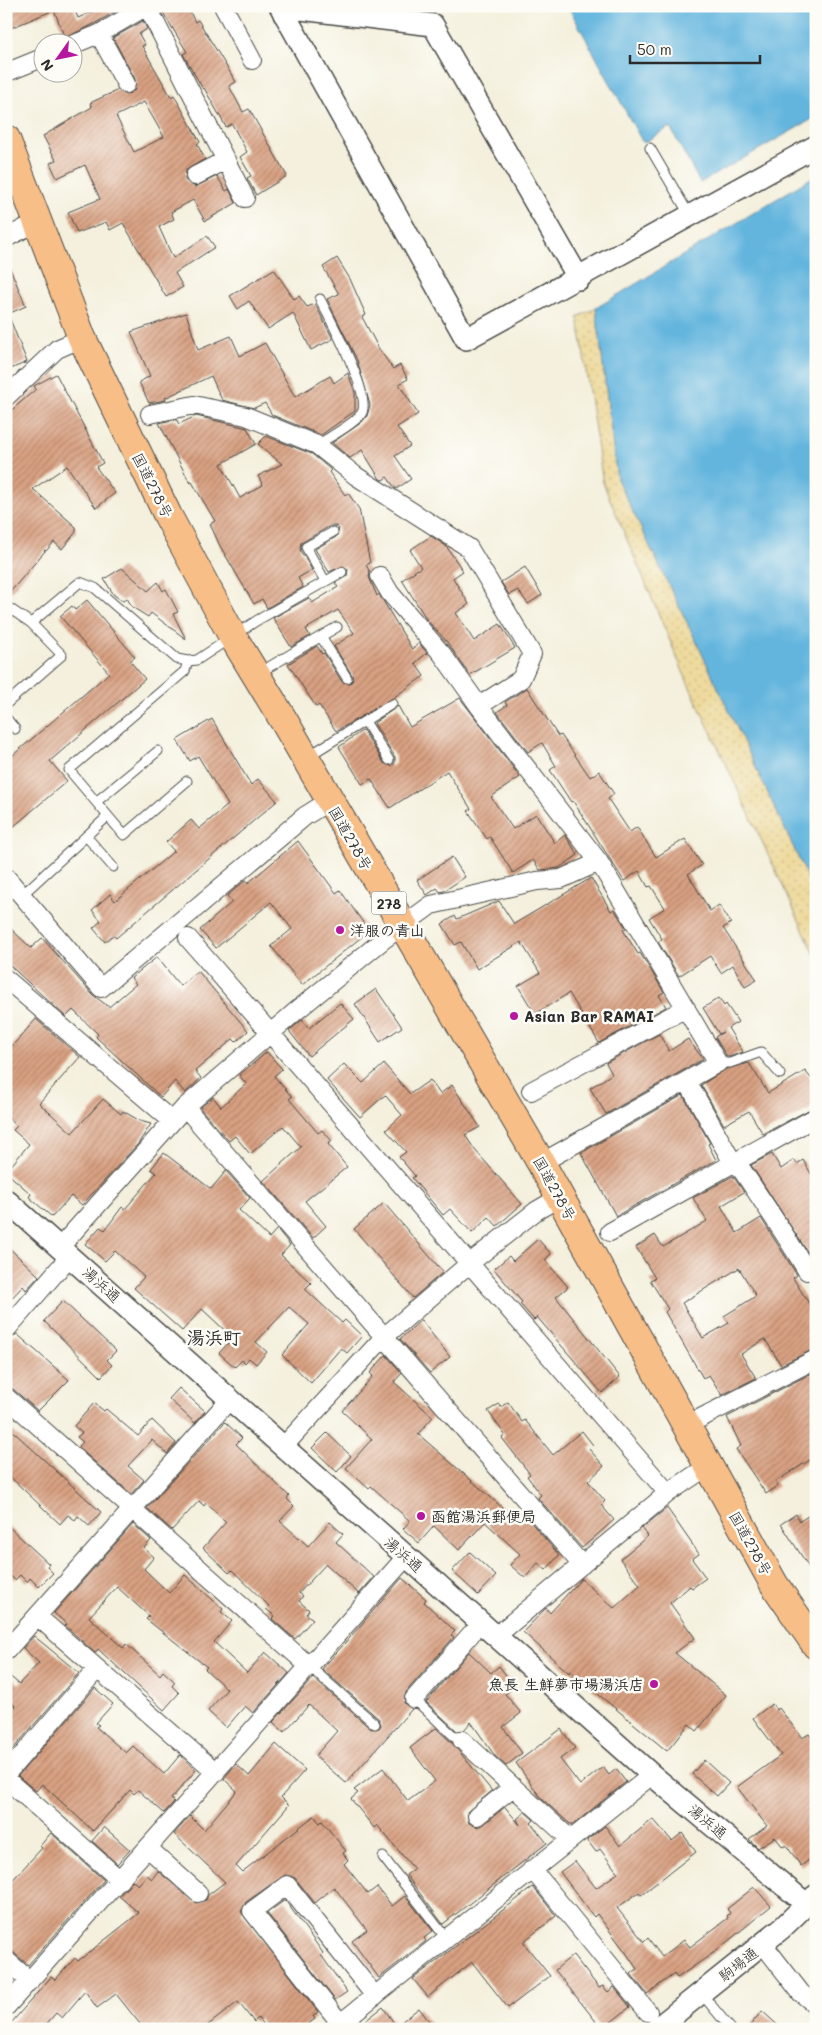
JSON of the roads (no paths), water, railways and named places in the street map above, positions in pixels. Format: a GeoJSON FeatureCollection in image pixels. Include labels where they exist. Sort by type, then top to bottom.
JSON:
{"type":"FeatureCollection","features":[{"type":"Feature","properties":{"kind":"highway","name":"国道278号"},"geometry":{"type":"LineString","coordinates":[[6,139],[82,338],[168,516],[232,637],[256,674],[560,1197],[774,1584],[816,1645]]}},
{"type":"Feature","properties":{"kind":"street"},"geometry":{"type":"LineString","coordinates":[[82,41],[99,34],[146,6],[245,198]]}},
{"type":"Feature","properties":{"kind":"street"},"geometry":{"type":"LineString","coordinates":[[223,6],[252,60]]}},
{"type":"Feature","properties":{"kind":"street"},"geometry":{"type":"LineString","coordinates":[[578,279],[433,24],[301,9],[282,10],[466,339],[578,279],[816,146]]}},
{"type":"Feature","properties":{"kind":"street"},"geometry":{"type":"LineString","coordinates":[[99,34],[126,84]]}},
{"type":"Feature","properties":{"kind":"street"},"geometry":{"type":"LineString","coordinates":[[10,71],[32,62]]}},
{"type":"Feature","properties":{"kind":"street"},"geometry":{"type":"LineString","coordinates":[[195,176],[226,160]]}},
{"type":"Feature","properties":{"kind":"street"},"geometry":{"type":"LineString","coordinates":[[6,238],[37,222]]}},
{"type":"Feature","properties":{"kind":"street"},"geometry":{"type":"LineString","coordinates":[[6,397],[57,349],[82,338]]}},
{"type":"Feature","properties":{"kind":"street"},"geometry":{"type":"LineString","coordinates":[[150,414],[194,405],[246,416],[317,446],[356,476],[469,548],[532,654],[521,678],[479,706]]}},
{"type":"Feature","properties":{"kind":"street"},"geometry":{"type":"LineString","coordinates":[[380,576],[390,593],[442,654],[479,706],[599,862],[718,1063],[541,1164]]}},
{"type":"Feature","properties":{"kind":"street"},"geometry":{"type":"LineString","coordinates":[[6,877],[101,988],[306,816],[329,801]]}},
{"type":"Feature","properties":{"kind":"street"},"geometry":{"type":"LineString","coordinates":[[6,1330],[65,1252],[185,1107],[270,1033],[402,926],[431,904],[537,881],[561,879],[599,862]]}},
{"type":"Feature","properties":{"kind":"street"},"geometry":{"type":"LineString","coordinates":[[188,938],[668,1493]]}},
{"type":"Feature","properties":{"kind":"street"},"geometry":{"type":"LineString","coordinates":[[6,979],[172,1121]]}},
{"type":"Feature","properties":{"kind":"street"},"geometry":{"type":"LineString","coordinates":[[530,1092],[686,1008]]}},
{"type":"Feature","properties":{"kind":"street"},"geometry":{"type":"LineString","coordinates":[[687,1081],[734,1162],[780,1225],[807,1271]]}},
{"type":"Feature","properties":{"kind":"street"},"geometry":{"type":"LineString","coordinates":[[185,1107],[582,1565]]}},
{"type":"Feature","properties":{"kind":"street"},"geometry":{"type":"LineString","coordinates":[[610,1232],[816,1118]]}},
{"type":"Feature","properties":{"kind":"street"},"geometry":{"type":"LineString","coordinates":[[283,1447],[384,1337],[470,1263],[536,1211],[560,1197]]}},
{"type":"Feature","properties":{"kind":"street","name":"湯浜通"},"geometry":{"type":"LineString","coordinates":[[6,1200],[231,1398],[283,1447],[652,1775],[810,1899]]}},
{"type":"Feature","properties":{"kind":"street"},"geometry":{"type":"LineString","coordinates":[[685,1426],[816,1359]]}},
{"type":"Feature","properties":{"kind":"street"},"geometry":{"type":"LineString","coordinates":[[6,1397],[309,1666]]}},
{"type":"Feature","properties":{"kind":"street"},"geometry":{"type":"LineString","coordinates":[[6,1651],[231,1398]]}},
{"type":"Feature","properties":{"kind":"street"},"geometry":{"type":"LineString","coordinates":[[496,1636],[668,1493],[708,1466]]}},
{"type":"Feature","properties":{"kind":"street"},"geometry":{"type":"LineString","coordinates":[[6,2007],[406,1557]]}},
{"type":"Feature","properties":{"kind":"street"},"geometry":{"type":"LineString","coordinates":[[37,1616],[216,1772]]}},
{"type":"Feature","properties":{"kind":"street"},"geometry":{"type":"LineString","coordinates":[[414,1699],[471,1634]]}},
{"type":"Feature","properties":{"kind":"street"},"geometry":{"type":"LineString","coordinates":[[6,1774],[97,1669]]}},
{"type":"Feature","properties":{"kind":"street"},"geometry":{"type":"LineString","coordinates":[[462,1740],[570,1839]]}},
{"type":"Feature","properties":{"kind":"street"},"geometry":{"type":"LineString","coordinates":[[375,1996],[287,1885],[252,1911],[340,2027],[446,1938],[652,1775]]}},
{"type":"Feature","properties":{"kind":"street"},"geometry":{"type":"LineString","coordinates":[[6,1779],[120,1880]]}},
{"type":"Feature","properties":{"kind":"street"},"geometry":{"type":"LineString","coordinates":[[477,1816],[513,1787]]}},
{"type":"Feature","properties":{"kind":"street"},"geometry":{"type":"LineString","coordinates":[[148,1848],[198,1893]]}},
{"type":"Feature","properties":{"kind":"street"},"geometry":{"type":"LineString","coordinates":[[532,1869],[652,2020]]}},
{"type":"Feature","properties":{"kind":"street","name":"駒場通"},"geometry":{"type":"LineString","coordinates":[[652,2020],[701,1993],[782,1928],[810,1899]]}},
{"type":"Feature","properties":{"kind":"street"},"geometry":{"type":"LineString","coordinates":[[763,1944],[801,1993],[816,2005]]}},
{"type":"Feature","properties":{"kind":"street"},"geometry":{"type":"LineString","coordinates":[[6,1960],[30,1981]]}},
{"type":"Feature","properties":{"kind":"lane"},"geometry":{"type":"LineString","coordinates":[[650,148],[690,216]]}},
{"type":"Feature","properties":{"kind":"lane"},"geometry":{"type":"LineString","coordinates":[[317,446],[361,416],[364,407],[355,371],[320,300]]}},
{"type":"Feature","properties":{"kind":"lane"},"geometry":{"type":"LineString","coordinates":[[325,581],[306,547],[333,532]]}},
{"type":"Feature","properties":{"kind":"lane"},"geometry":{"type":"LineString","coordinates":[[31,622],[80,582],[94,588],[177,659],[197,660],[232,637],[342,572]]}},
{"type":"Feature","properties":{"kind":"lane"},"geometry":{"type":"LineString","coordinates":[[6,606],[31,622],[62,655],[6,704]]}},
{"type":"Feature","properties":{"kind":"lane"},"geometry":{"type":"LineString","coordinates":[[256,674],[337,627]]}},
{"type":"Feature","properties":{"kind":"lane"},"geometry":{"type":"LineString","coordinates":[[320,637],[347,678]]}},
{"type":"Feature","properties":{"kind":"lane"},"geometry":{"type":"LineString","coordinates":[[187,780],[124,835],[69,770],[185,671],[188,661]]}},
{"type":"Feature","properties":{"kind":"lane"},"geometry":{"type":"LineString","coordinates":[[305,758],[392,704]]}},
{"type":"Feature","properties":{"kind":"lane"},"geometry":{"type":"LineString","coordinates":[[6,718],[15,729]]}},
{"type":"Feature","properties":{"kind":"lane"},"geometry":{"type":"LineString","coordinates":[[365,721],[389,760]]}},
{"type":"Feature","properties":{"kind":"lane"},"geometry":{"type":"LineString","coordinates":[[96,802],[158,751]]}},
{"type":"Feature","properties":{"kind":"lane"},"geometry":{"type":"LineString","coordinates":[[22,895],[108,816]]}},
{"type":"Feature","properties":{"kind":"lane"},"geometry":{"type":"LineString","coordinates":[[86,836],[113,867]]}},
{"type":"Feature","properties":{"kind":"lane"},"geometry":{"type":"LineString","coordinates":[[718,1063],[730,1063],[761,1052],[780,1074]]}},
{"type":"Feature","properties":{"kind":"lane"},"geometry":{"type":"LineString","coordinates":[[309,1666],[375,1724]]}},
{"type":"Feature","properties":{"kind":"lane"},"geometry":{"type":"LineString","coordinates":[[414,1699],[456,1738],[462,1740]]}},
{"type":"Feature","properties":{"kind":"lane"},"geometry":{"type":"LineString","coordinates":[[383,1857],[446,1938]]}},
{"type":"Feature","properties":{"kind":"lane"},"geometry":{"type":"LineString","coordinates":[[701,1993],[731,2029]]}},
{"type":"Feature","properties":{"kind":"water"},"geometry":{"type":"Polygon","coordinates":[[[568,6],[814,6],[816,10],[816,117],[700,183],[670,127],[643,143],[568,6]]]}},
{"type":"Feature","properties":{"kind":"water"},"geometry":{"type":"Polygon","coordinates":[[[816,175],[816,895],[617,479],[596,308],[816,175]]]}},
{"type":"Feature","properties":{"kind":"place","name":"洋服の青山"},"geometry":{"type":"Point","coordinates":[340,930]}},
{"type":"Feature","properties":{"kind":"place","name":"Asian Bar RAMAI"},"geometry":{"type":"Point","coordinates":[514,1016]}},
{"type":"Feature","properties":{"kind":"place","name":"函館湯浜郵便局"},"geometry":{"type":"Point","coordinates":[421,1516]}},
{"type":"Feature","properties":{"kind":"place","name":"魚長 生鮮夢市場湯浜店"},"geometry":{"type":"Point","coordinates":[654,1684]}},
{"type":"Feature","properties":{"kind":"district","name":"湯浜町"},"geometry":{"type":"Point","coordinates":[214,1337]}}]}
